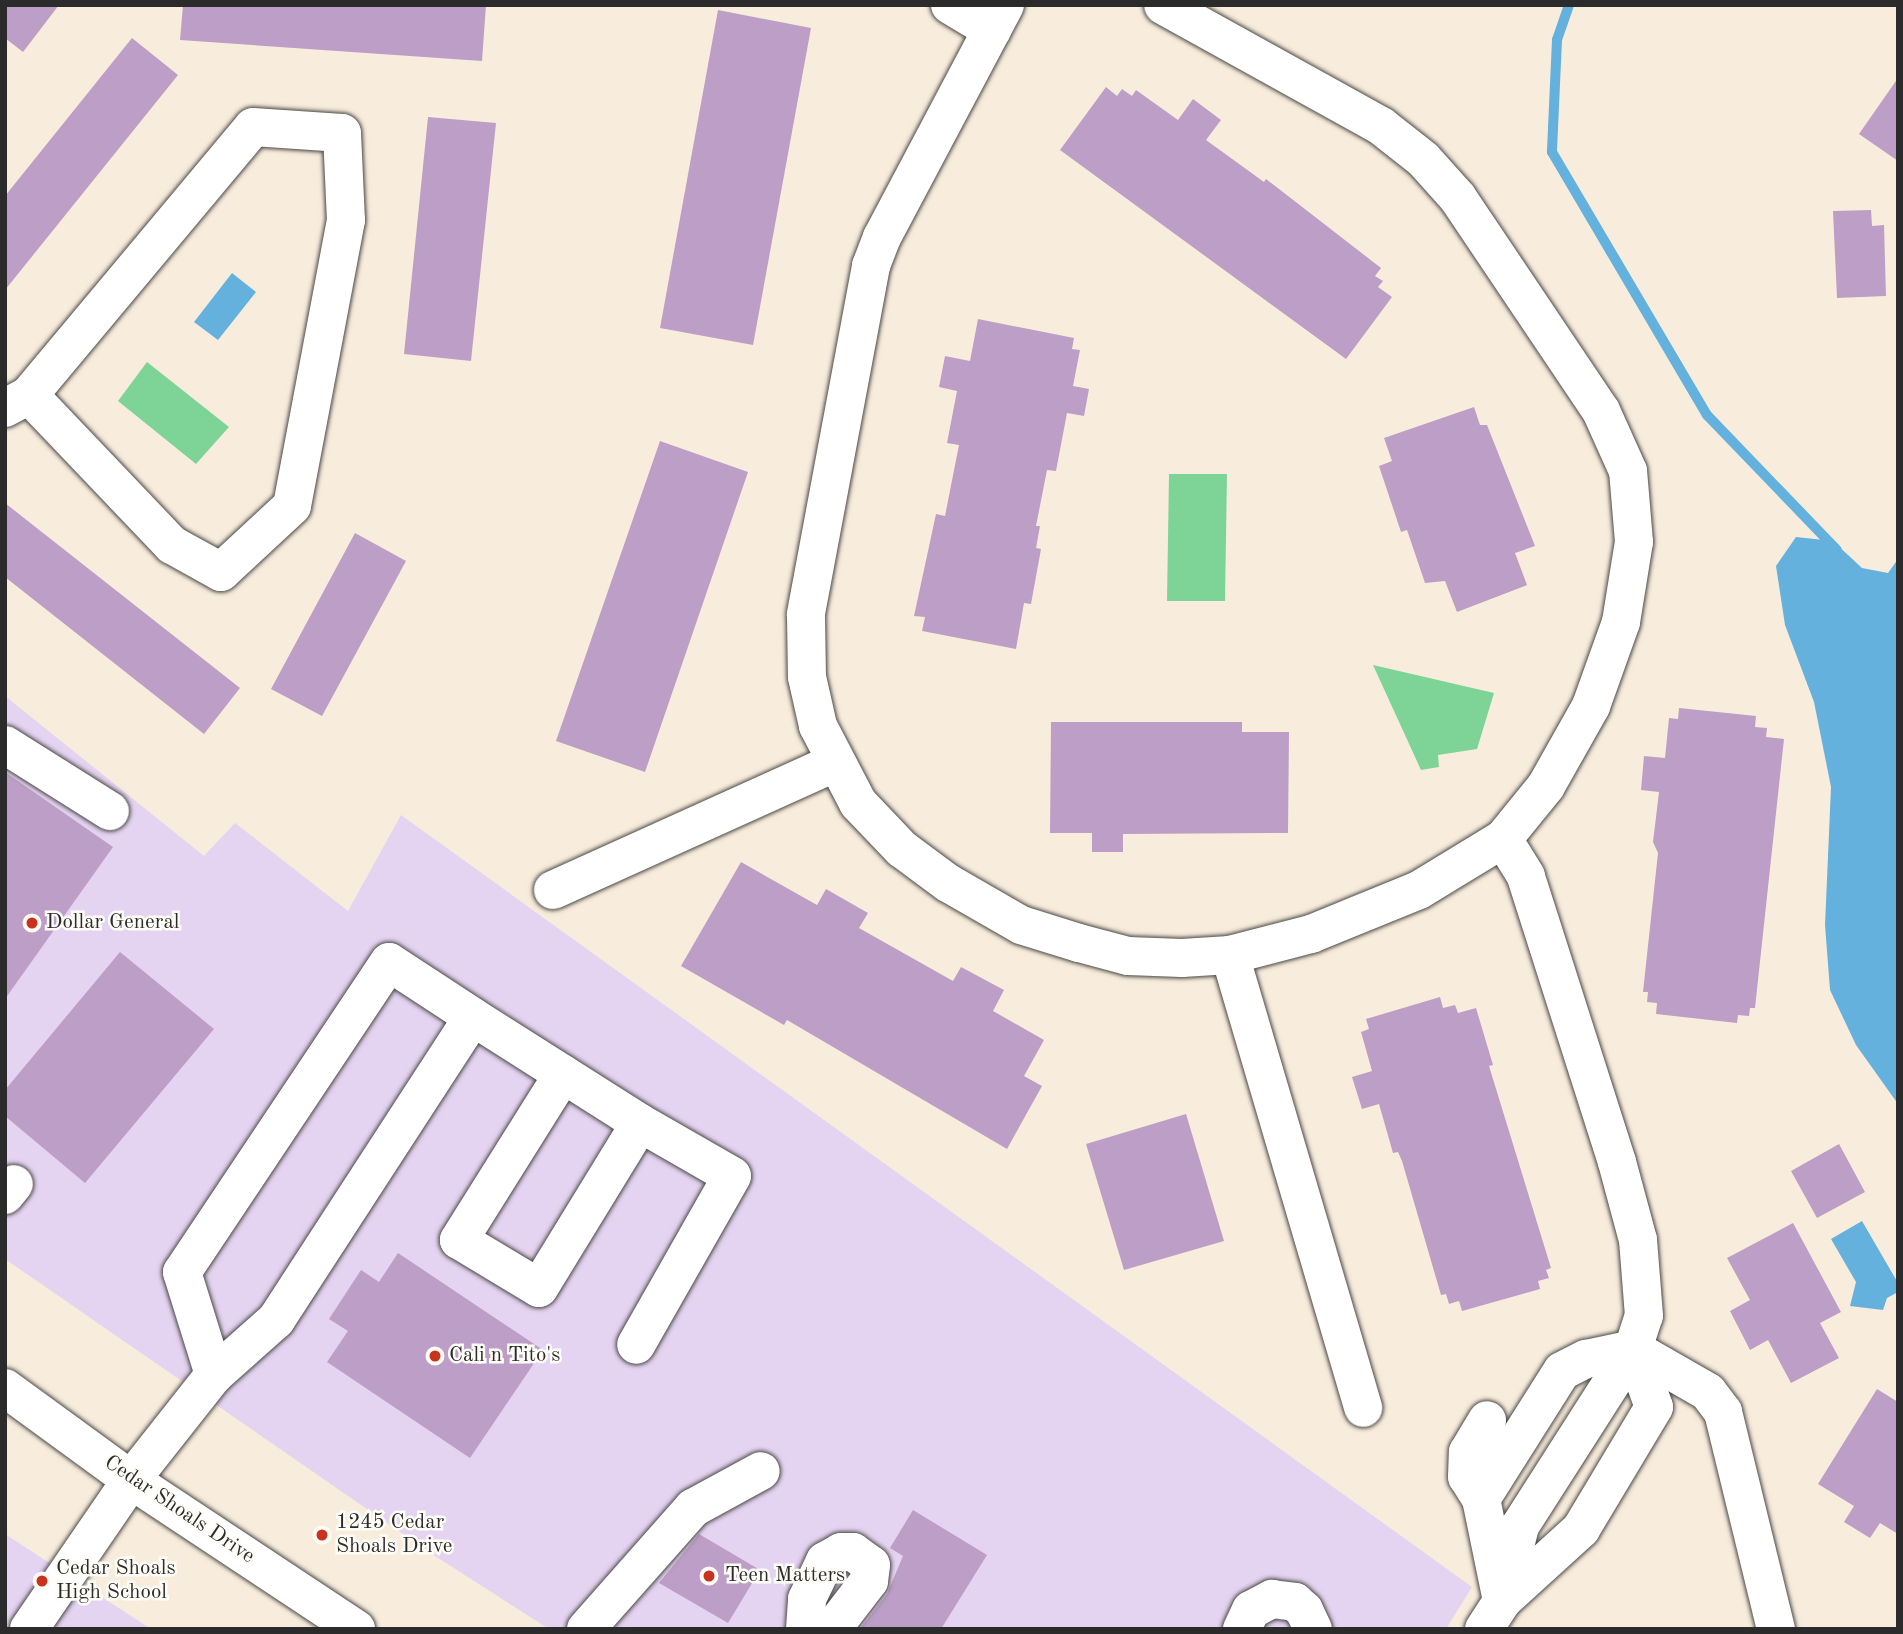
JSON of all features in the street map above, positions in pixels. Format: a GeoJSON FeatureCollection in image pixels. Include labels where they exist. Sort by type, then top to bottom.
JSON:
{"type":"FeatureCollection","features":[{"type":"Feature","properties":{"kind":"street"},"geometry":{"type":"LineString","coordinates":[[950,5],[998,18],[882,237],[862,306],[806,615],[807,677],[818,726],[834,763],[858,803],[902,849],[948,883],[1021,925],[1128,956],[1230,955],[1311,934],[1419,890],[1503,839],[1546,786],[1591,706],[1621,622],[1634,542],[1628,471],[1601,411],[1458,198],[1423,159],[1381,126],[1163,5]]}},
{"type":"Feature","properties":{"kind":"street"},"geometry":{"type":"LineString","coordinates":[[253,127],[342,133],[346,220],[292,506],[221,572],[172,545],[17,401],[253,127]]}},
{"type":"Feature","properties":{"kind":"street"},"geometry":{"type":"LineString","coordinates":[[5,746],[110,811]]}},
{"type":"Feature","properties":{"kind":"street"},"geometry":{"type":"LineString","coordinates":[[553,890],[834,763]]}},
{"type":"Feature","properties":{"kind":"street"},"geometry":{"type":"LineString","coordinates":[[1493,1615],[1520,1526],[1633,1349],[1644,1316],[1639,1240],[1526,876],[1503,839]]}},
{"type":"Feature","properties":{"kind":"street"},"geometry":{"type":"LineString","coordinates":[[1230,955],[1363,1408]]}},
{"type":"Feature","properties":{"kind":"street"},"geometry":{"type":"LineString","coordinates":[[214,1375],[182,1272],[389,962],[640,1123],[732,1175],[636,1345]]}},
{"type":"Feature","properties":{"kind":"street"},"geometry":{"type":"LineString","coordinates":[[29,1629],[131,1480],[214,1375],[276,1320],[473,1017]]}},
{"type":"Feature","properties":{"kind":"street"},"geometry":{"type":"LineString","coordinates":[[563,1074],[459,1240],[539,1288],[640,1123]]}},
{"type":"Feature","properties":{"kind":"street"},"geometry":{"type":"LineString","coordinates":[[1493,1615],[1581,1529],[1654,1407],[1633,1349]]}},
{"type":"Feature","properties":{"kind":"street"},"geometry":{"type":"LineString","coordinates":[[1481,1499],[1562,1371],[1586,1359],[1633,1349],[1708,1392],[1723,1412],[1776,1629]]}},
{"type":"Feature","properties":{"kind":"street","name":"Cedar Shoals Drive"},"geometry":{"type":"LineString","coordinates":[[5,1388],[131,1480],[356,1629]]}},
{"type":"Feature","properties":{"kind":"street"},"geometry":{"type":"LineString","coordinates":[[1487,1420],[1468,1452],[1467,1477],[1481,1499],[1493,1615]]}},
{"type":"Feature","properties":{"kind":"street"},"geometry":{"type":"LineString","coordinates":[[586,1629],[692,1508],[761,1471]]}},
{"type":"Feature","properties":{"kind":"street"},"geometry":{"type":"LineString","coordinates":[[805,1629],[807,1600],[825,1561],[841,1552],[853,1552],[871,1565],[869,1581],[832,1629]]}},
{"type":"Feature","properties":{"kind":"street"},"geometry":{"type":"LineString","coordinates":[[1242,1629],[1251,1610],[1260,1603],[1283,1599],[1304,1610],[1313,1629]]}},
{"type":"Feature","properties":{"kind":"shaded area"},"geometry":{"type":"Polygon","coordinates":[[[5,696],[204,856],[235,823],[348,911],[401,815],[1472,1587],[1446,1629],[549,1629],[435,1556],[5,1259],[5,696]]]}},
{"type":"Feature","properties":{"kind":"shaded area","name":"Cedar Shoals High School"},"geometry":{"type":"Polygon","coordinates":[[[5,1534],[151,1629],[5,1629],[5,1534]]]}},
{"type":"Feature","properties":{"kind":"green space"},"geometry":{"type":"Polygon","coordinates":[[[147,362],[229,427],[196,464],[118,401],[147,362]]]}},
{"type":"Feature","properties":{"kind":"green space"},"geometry":{"type":"Polygon","coordinates":[[[1169,474],[1227,474],[1225,601],[1167,601],[1169,474]]]}},
{"type":"Feature","properties":{"kind":"green space"},"geometry":{"type":"Polygon","coordinates":[[[1373,665],[1494,693],[1477,749],[1438,755],[1439,767],[1421,770],[1373,665]]]}},
{"type":"Feature","properties":{"kind":"water"},"geometry":{"type":"Polygon","coordinates":[[[232,273],[256,292],[218,340],[194,322],[232,273]]]}},
{"type":"Feature","properties":{"kind":"water"},"geometry":{"type":"Polygon","coordinates":[[[1796,537],[1833,541],[1862,568],[1888,573],[1898,559],[1898,1104],[1856,1045],[1830,990],[1825,925],[1831,787],[1814,702],[1785,625],[1776,566],[1796,537]]]}},
{"type":"Feature","properties":{"kind":"water"},"geometry":{"type":"Polygon","coordinates":[[[1862,1221],[1898,1283],[1898,1292],[1887,1298],[1883,1310],[1850,1306],[1856,1282],[1831,1239],[1862,1221]]]}},
{"type":"Feature","properties":{"kind":"building"},"geometry":{"type":"Polygon","coordinates":[[[5,5],[59,5],[23,52],[5,38],[5,5]]]}},
{"type":"Feature","properties":{"kind":"building"},"geometry":{"type":"Polygon","coordinates":[[[183,5],[486,5],[482,61],[180,40],[183,5]]]}},
{"type":"Feature","properties":{"kind":"building"},"geometry":{"type":"Polygon","coordinates":[[[718,10],[811,28],[753,345],[660,328],[718,10]]]}},
{"type":"Feature","properties":{"kind":"building"},"geometry":{"type":"Polygon","coordinates":[[[132,38],[178,75],[5,290],[5,196],[132,38]]]}},
{"type":"Feature","properties":{"kind":"building"},"geometry":{"type":"Polygon","coordinates":[[[1898,78],[1898,161],[1859,134],[1898,78]]]}},
{"type":"Feature","properties":{"kind":"building"},"geometry":{"type":"Polygon","coordinates":[[[1106,87],[1117,96],[1122,89],[1132,96],[1136,90],[1178,120],[1193,99],[1221,120],[1206,140],[1264,182],[1266,179],[1381,268],[1375,276],[1383,281],[1378,287],[1392,297],[1346,359],[1060,150],[1106,87]]]}},
{"type":"Feature","properties":{"kind":"building"},"geometry":{"type":"Polygon","coordinates":[[[428,117],[496,123],[471,361],[404,354],[428,117]]]}},
{"type":"Feature","properties":{"kind":"building"},"geometry":{"type":"Polygon","coordinates":[[[1871,210],[1872,226],[1884,225],[1886,296],[1837,298],[1833,211],[1871,210]]]}},
{"type":"Feature","properties":{"kind":"building"},"geometry":{"type":"Polygon","coordinates":[[[978,319],[1074,338],[1072,349],[1080,350],[1073,386],[1089,389],[1084,416],[1067,413],[1056,471],[1047,470],[1036,526],[1040,526],[1036,548],[1041,549],[1031,604],[1024,603],[1016,649],[922,631],[925,617],[914,616],[936,514],[945,516],[959,445],[947,443],[957,391],[939,387],[945,356],[970,361],[978,319]]]}},
{"type":"Feature","properties":{"kind":"building"},"geometry":{"type":"Polygon","coordinates":[[[1474,407],[1480,425],[1487,425],[1535,546],[1515,553],[1527,585],[1457,612],[1445,581],[1425,583],[1407,530],[1401,532],[1379,466],[1392,461],[1384,438],[1474,407]]]}},
{"type":"Feature","properties":{"kind":"building"},"geometry":{"type":"Polygon","coordinates":[[[660,441],[748,472],[645,772],[556,741],[660,441]]]}},
{"type":"Feature","properties":{"kind":"building"},"geometry":{"type":"Polygon","coordinates":[[[5,503],[240,688],[204,734],[5,577],[5,503]]]}},
{"type":"Feature","properties":{"kind":"building"},"geometry":{"type":"Polygon","coordinates":[[[355,533],[406,561],[322,716],[271,689],[355,533]]]}},
{"type":"Feature","properties":{"kind":"building"},"geometry":{"type":"Polygon","coordinates":[[[1679,708],[1756,716],[1755,727],[1767,728],[1766,737],[1784,739],[1755,1008],[1750,1008],[1749,1016],[1738,1015],[1737,1023],[1656,1014],[1657,1003],[1647,1002],[1648,992],[1643,992],[1658,853],[1653,842],[1659,792],[1641,790],[1644,756],[1665,758],[1669,718],[1678,719],[1679,708]]]}},
{"type":"Feature","properties":{"kind":"building"},"geometry":{"type":"Polygon","coordinates":[[[1051,722],[1242,722],[1242,732],[1289,732],[1288,833],[1123,834],[1123,852],[1092,852],[1092,833],[1050,833],[1051,722]]]}},
{"type":"Feature","properties":{"kind":"building","name":"Dollar General"},"geometry":{"type":"Polygon","coordinates":[[[5,772],[113,847],[5,999],[5,772]]]}},
{"type":"Feature","properties":{"kind":"building"},"geometry":{"type":"Polygon","coordinates":[[[741,862],[817,905],[826,889],[868,913],[859,928],[953,981],[961,967],[1004,990],[993,1011],[1044,1040],[1024,1076],[1042,1086],[1007,1149],[787,1020],[784,1025],[681,966],[741,862]]]}},
{"type":"Feature","properties":{"kind":"building"},"geometry":{"type":"Polygon","coordinates":[[[120,952],[214,1029],[85,1183],[5,1116],[5,1090],[120,952]]]}},
{"type":"Feature","properties":{"kind":"building"},"geometry":{"type":"Polygon","coordinates":[[[1440,997],[1443,1008],[1455,1005],[1458,1013],[1476,1008],[1493,1065],[1489,1066],[1551,1268],[1546,1270],[1549,1278],[1538,1281],[1540,1289],[1462,1311],[1459,1301],[1449,1304],[1446,1294],[1441,1295],[1402,1161],[1398,1152],[1393,1153],[1379,1104],[1362,1109],[1352,1077],[1372,1071],[1361,1032],[1369,1029],[1366,1019],[1440,997]]]}},
{"type":"Feature","properties":{"kind":"building"},"geometry":{"type":"Polygon","coordinates":[[[1186,1114],[1224,1241],[1124,1270],[1086,1144],[1186,1114]]]}},
{"type":"Feature","properties":{"kind":"building"},"geometry":{"type":"Polygon","coordinates":[[[1839,1144],[1865,1192],[1817,1218],[1791,1171],[1839,1144]]]}},
{"type":"Feature","properties":{"kind":"building"},"geometry":{"type":"Polygon","coordinates":[[[1793,1223],[1841,1312],[1820,1323],[1839,1358],[1791,1383],[1768,1340],[1750,1350],[1730,1311],[1750,1300],[1727,1258],[1793,1223]]]}},
{"type":"Feature","properties":{"kind":"building","name":"Cali n Tito's"},"geometry":{"type":"Polygon","coordinates":[[[398,1253],[543,1350],[470,1458],[327,1362],[348,1331],[329,1319],[361,1270],[379,1282],[398,1253]]]}},
{"type":"Feature","properties":{"kind":"building"},"geometry":{"type":"Polygon","coordinates":[[[1877,1389],[1898,1402],[1898,1534],[1880,1523],[1870,1538],[1844,1522],[1854,1506],[1818,1484],[1877,1389]]]}},
{"type":"Feature","properties":{"kind":"building"},"geometry":{"type":"Polygon","coordinates":[[[913,1510],[987,1555],[941,1629],[860,1629],[887,1594],[903,1556],[890,1548],[913,1510]]]}},
{"type":"Feature","properties":{"kind":"building","name":"Teen Matters"},"geometry":{"type":"Polygon","coordinates":[[[699,1534],[760,1570],[728,1623],[659,1583],[699,1534]]]}},
{"type":"Feature","properties":{"kind":"waterway"},"geometry":{"type":"LineString","coordinates":[[1569,5],[1557,40],[1552,152],[1707,415],[1837,550]]}},
{"type":"Feature","properties":{"kind":"place","name":"Dollar General"},"geometry":{"type":"Point","coordinates":[32,923]}},
{"type":"Feature","properties":{"kind":"place","name":"Cali n Tito's"},"geometry":{"type":"Point","coordinates":[435,1356]}},
{"type":"Feature","properties":{"kind":"place","name":"1245 Cedar Shoals Drive"},"geometry":{"type":"Point","coordinates":[322,1535]}},
{"type":"Feature","properties":{"kind":"place","name":"Teen Matters"},"geometry":{"type":"Point","coordinates":[709,1576]}},
{"type":"Feature","properties":{"kind":"place","name":"Cedar Shoals High School"},"geometry":{"type":"Point","coordinates":[42,1581]}}]}
